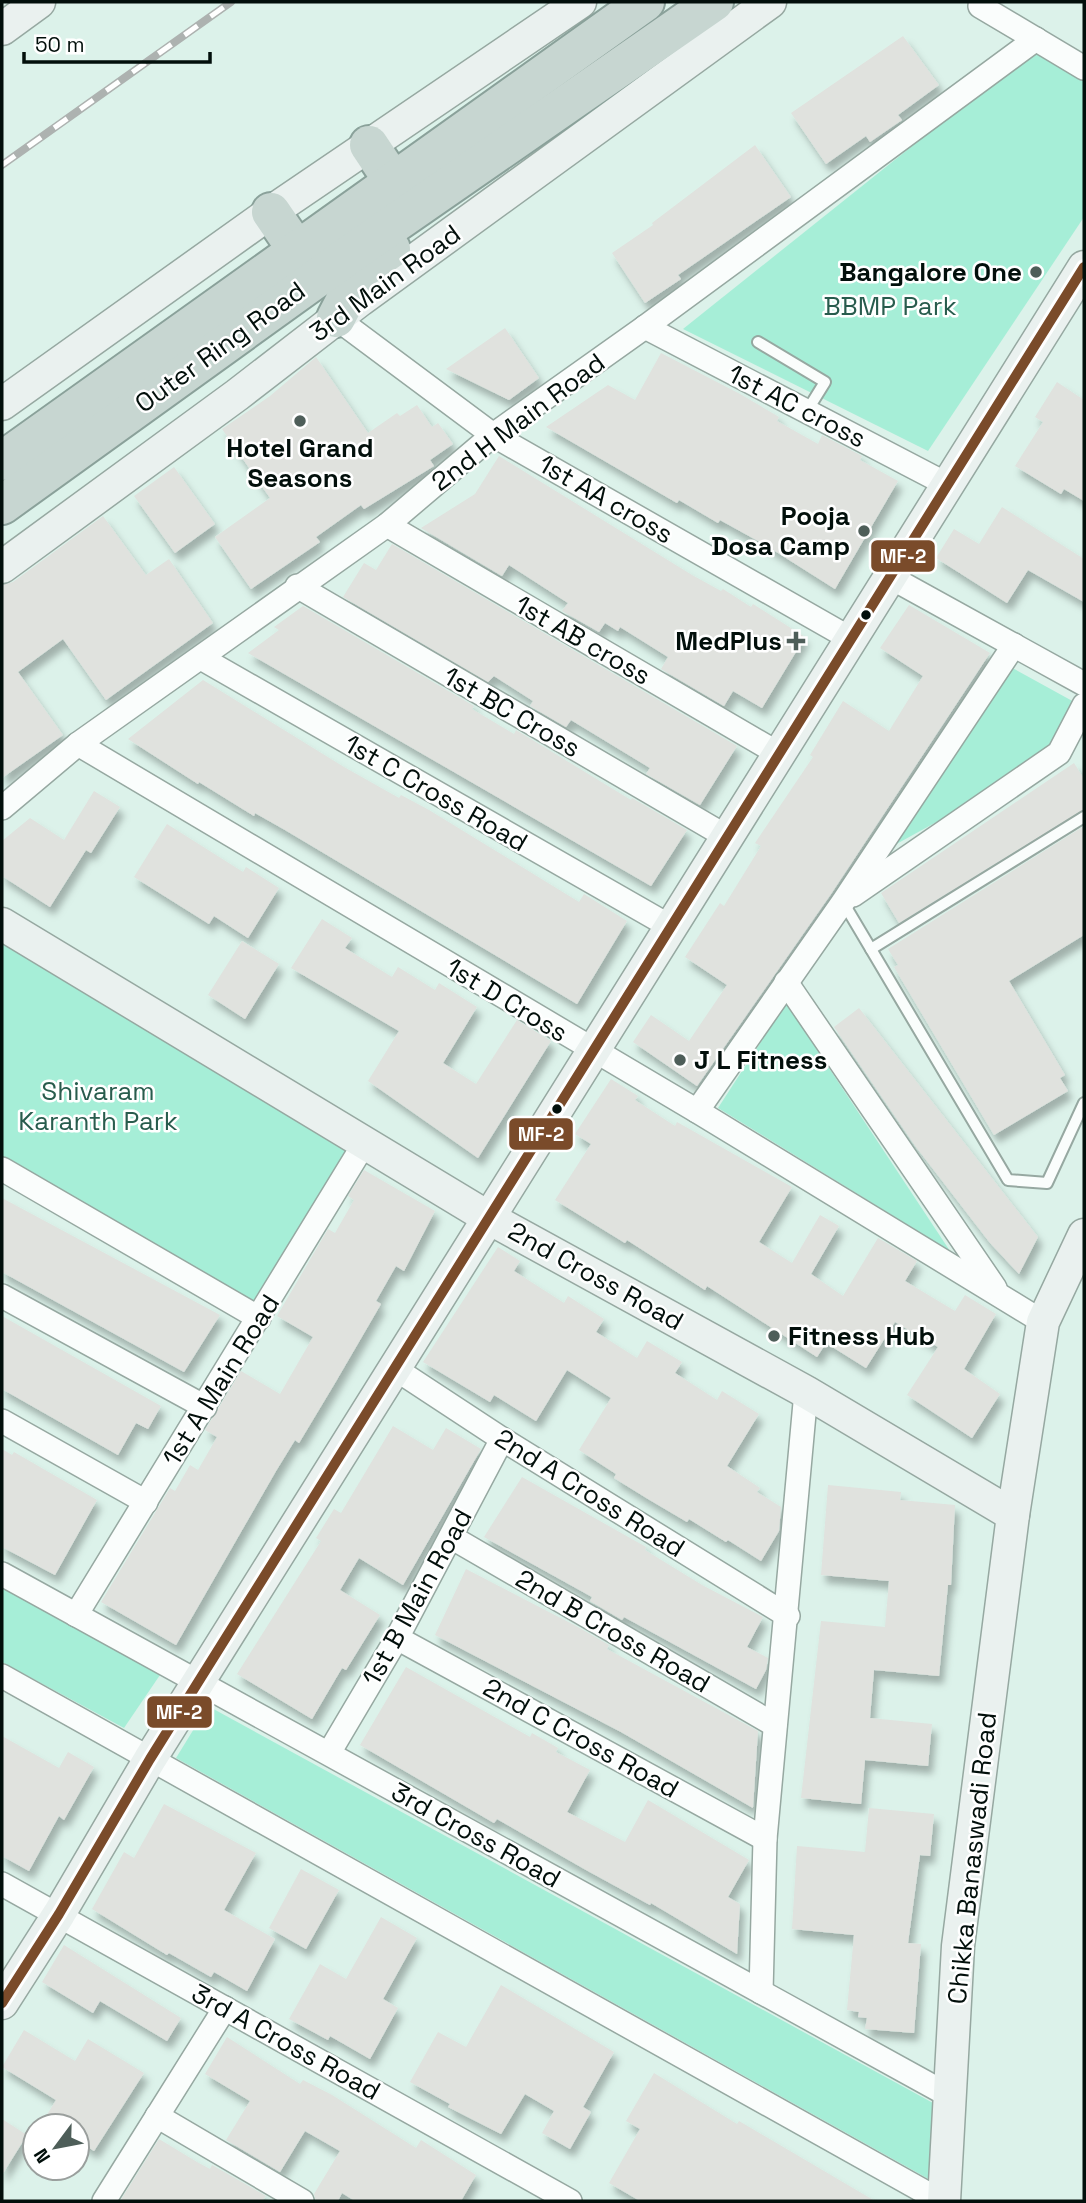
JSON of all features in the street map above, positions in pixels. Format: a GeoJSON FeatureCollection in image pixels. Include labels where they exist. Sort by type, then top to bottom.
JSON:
{"type":"FeatureCollection","features":[{"type":"Feature","properties":{"kind":"highway","name":"Outer Ring Road"},"geometry":{"type":"LineString","coordinates":[[2,461],[645,2]]}},
{"type":"Feature","properties":{"kind":"highway","name":"Outer Ring Road"},"geometry":{"type":"LineString","coordinates":[[2,505],[439,192],[714,2]]}},
{"type":"Feature","properties":{"kind":"highway"},"geometry":{"type":"LineString","coordinates":[[369,145],[393,181]]}},
{"type":"Feature","properties":{"kind":"highway"},"geometry":{"type":"LineString","coordinates":[[336,318],[361,270],[430,221],[439,192]]}},
{"type":"Feature","properties":{"kind":"highway"},"geometry":{"type":"LineString","coordinates":[[271,212],[297,250]]}},
{"type":"Feature","properties":{"kind":"main road"},"geometry":{"type":"LineString","coordinates":[[2,29],[38,2]]}},
{"type":"Feature","properties":{"kind":"main road"},"geometry":{"type":"LineString","coordinates":[[2,404],[271,212],[580,2]]}},
{"type":"Feature","properties":{"kind":"main road","name":"3rd Main Road"},"geometry":{"type":"LineString","coordinates":[[2,567],[237,395],[336,318],[770,2]]}},
{"type":"Feature","properties":{"kind":"main road"},"geometry":{"type":"LineString","coordinates":[[2,2003],[59,1914],[150,1759],[1084,267]]}},
{"type":"Feature","properties":{"kind":"main road","name":"2nd Cross Road"},"geometry":{"type":"LineString","coordinates":[[2,924],[489,1218],[806,1392],[1013,1516]]}},
{"type":"Feature","properties":{"kind":"main road","name":"Chikka Banaswadi Road"},"geometry":{"type":"LineString","coordinates":[[942,2201],[958,1946],[1013,1516],[1043,1322],[1084,1235]]}},
{"type":"Feature","properties":{"kind":"street"},"geometry":{"type":"LineString","coordinates":[[980,6],[1084,68]]}},
{"type":"Feature","properties":{"kind":"street","name":"2nd H Main Road"},"geometry":{"type":"LineString","coordinates":[[2,808],[78,744],[201,658],[297,586],[387,525],[493,435],[645,327],[1035,39]]}},
{"type":"Feature","properties":{"kind":"street","name":"1st AA cross"},"geometry":{"type":"LineString","coordinates":[[336,318],[493,435],[851,639]]}},
{"type":"Feature","properties":{"kind":"street","name":"1st AC cross"},"geometry":{"type":"LineString","coordinates":[[645,327],[948,485]]}},
{"type":"Feature","properties":{"kind":"street","name":"1st AB cross"},"geometry":{"type":"LineString","coordinates":[[387,525],[779,754]]}},
{"type":"Feature","properties":{"kind":"street"},"geometry":{"type":"LineString","coordinates":[[890,577],[1084,684]]}},
{"type":"Feature","properties":{"kind":"street","name":"1st BC Cross"},"geometry":{"type":"LineString","coordinates":[[297,586],[727,837]]}},
{"type":"Feature","properties":{"kind":"street"},"geometry":{"type":"LineString","coordinates":[[697,1111],[843,902],[1014,645]]}},
{"type":"Feature","properties":{"kind":"street","name":"1st C Cross Road"},"geometry":{"type":"LineString","coordinates":[[201,658],[671,927]]}},
{"type":"Feature","properties":{"kind":"street"},"geometry":{"type":"LineString","coordinates":[[843,902],[1059,753],[1084,705]]}},
{"type":"Feature","properties":{"kind":"street","name":"1st D Cross"},"geometry":{"type":"LineString","coordinates":[[78,744],[593,1052],[697,1111],[1043,1322]]}},
{"type":"Feature","properties":{"kind":"street"},"geometry":{"type":"LineString","coordinates":[[786,982],[1000,1297]]}},
{"type":"Feature","properties":{"kind":"street","name":"1st A Main Road"},"geometry":{"type":"LineString","coordinates":[[76,1615],[364,1144]]}},
{"type":"Feature","properties":{"kind":"street"},"geometry":{"type":"LineString","coordinates":[[2,1168],[259,1318]]}},
{"type":"Feature","properties":{"kind":"street"},"geometry":{"type":"LineString","coordinates":[[2,1296],[205,1407]]}},
{"type":"Feature","properties":{"kind":"street","name":"2nd A Cross Road"},"geometry":{"type":"LineString","coordinates":[[394,1368],[502,1439],[788,1616]]}},
{"type":"Feature","properties":{"kind":"street"},"geometry":{"type":"LineString","coordinates":[[761,1992],[765,1839],[788,1616],[806,1392]]}},
{"type":"Feature","properties":{"kind":"street"},"geometry":{"type":"LineString","coordinates":[[2,1421],[146,1502]]}},
{"type":"Feature","properties":{"kind":"street","name":"1st B Main Road"},"geometry":{"type":"LineString","coordinates":[[329,1753],[397,1638],[502,1439]]}},
{"type":"Feature","properties":{"kind":"street","name":"2nd B Cross Road"},"geometry":{"type":"LineString","coordinates":[[451,1537],[775,1725]]}},
{"type":"Feature","properties":{"kind":"street","name":"3rd Cross Road"},"geometry":{"type":"LineString","coordinates":[[2,1574],[950,2096]]}},
{"type":"Feature","properties":{"kind":"street","name":"2nd C Cross Road"},"geometry":{"type":"LineString","coordinates":[[397,1638],[765,1839]]}},
{"type":"Feature","properties":{"kind":"street"},"geometry":{"type":"LineString","coordinates":[[2,1676],[942,2201]]}},
{"type":"Feature","properties":{"kind":"street","name":"3rd A Cross Road"},"geometry":{"type":"LineString","coordinates":[[2,1884],[570,2201]]}},
{"type":"Feature","properties":{"kind":"street"},"geometry":{"type":"LineString","coordinates":[[104,2201],[225,2008]]}},
{"type":"Feature","properties":{"kind":"street"},"geometry":{"type":"LineString","coordinates":[[157,2116],[302,2201]]}},
{"type":"Feature","properties":{"kind":"lane"},"geometry":{"type":"LineString","coordinates":[[758,342],[825,382],[807,411]]}},
{"type":"Feature","properties":{"kind":"lane"},"geometry":{"type":"LineString","coordinates":[[871,949],[1084,817]]}},
{"type":"Feature","properties":{"kind":"lane"},"geometry":{"type":"LineString","coordinates":[[843,902],[1008,1180],[1047,1183],[1084,1103]]}},
{"type":"Feature","properties":{"kind":"green space","name":"BBMP Park"},"geometry":{"type":"Polygon","coordinates":[[[1035,48],[1084,79],[1084,217],[928,451],[683,329],[1035,48]]]}},
{"type":"Feature","properties":{"kind":"green space"},"geometry":{"type":"Polygon","coordinates":[[[1007,665],[1076,703],[1051,748],[951,814],[891,847],[1007,665]]]}},
{"type":"Feature","properties":{"kind":"green space","name":"Shivaram Karanth Park"},"geometry":{"type":"Polygon","coordinates":[[[2,941],[349,1151],[259,1306],[2,1156],[2,941]]]}},
{"type":"Feature","properties":{"kind":"green space"},"geometry":{"type":"Polygon","coordinates":[[[786,1003],[950,1251],[718,1108],[786,1003]]]}},
{"type":"Feature","properties":{"kind":"green space"},"geometry":{"type":"Polygon","coordinates":[[[2,1585],[162,1672],[124,1728],[2,1662],[2,1585]]]}},
{"type":"Feature","properties":{"kind":"green space"},"geometry":{"type":"Polygon","coordinates":[[[208,1706],[933,2103],[934,2182],[176,1758],[208,1706]]]}},
{"type":"Feature","properties":{"kind":"building"},"geometry":{"type":"Polygon","coordinates":[[[903,36],[939,85],[898,115],[902,120],[870,142],[866,136],[826,164],[791,113],[903,36]]]}},
{"type":"Feature","properties":{"kind":"building"},"geometry":{"type":"Polygon","coordinates":[[[755,145],[791,197],[678,275],[681,279],[645,303],[612,253],[653,225],[652,223],[755,145]]]}},
{"type":"Feature","properties":{"kind":"building"},"geometry":{"type":"Polygon","coordinates":[[[505,328],[539,378],[509,400],[446,369],[505,328]]]}},
{"type":"Feature","properties":{"kind":"building"},"geometry":{"type":"Polygon","coordinates":[[[661,353],[740,394],[779,417],[777,421],[818,444],[822,435],[862,456],[860,460],[898,481],[835,589],[767,546],[720,520],[718,523],[679,500],[677,503],[546,427],[608,385],[635,400],[661,353]]]}},
{"type":"Feature","properties":{"kind":"building"},"geometry":{"type":"Polygon","coordinates":[[[316,357],[368,433],[397,413],[400,416],[417,405],[432,427],[438,423],[453,444],[430,460],[434,466],[364,509],[361,505],[316,537],[320,542],[251,589],[215,537],[270,498],[222,429],[270,396],[316,357]]]}},
{"type":"Feature","properties":{"kind":"building"},"geometry":{"type":"Polygon","coordinates":[[[1057,382],[1084,400],[1084,501],[1064,489],[1061,494],[1015,466],[1043,422],[1035,417],[1057,382]]]}},
{"type":"Feature","properties":{"kind":"building"},"geometry":{"type":"Polygon","coordinates":[[[499,456],[692,575],[721,591],[723,589],[751,607],[753,604],[805,637],[762,708],[733,691],[724,706],[661,669],[668,657],[620,627],[618,631],[605,623],[599,632],[562,611],[568,603],[509,565],[502,576],[421,528],[475,494],[499,456]]]}},
{"type":"Feature","properties":{"kind":"building"},"geometry":{"type":"Polygon","coordinates":[[[174,467],[215,524],[175,553],[134,496],[174,467]]]}},
{"type":"Feature","properties":{"kind":"building"},"geometry":{"type":"Polygon","coordinates":[[[1002,507],[1084,559],[1084,602],[1028,570],[1007,603],[936,558],[954,529],[979,544],[1002,507]]]}},
{"type":"Feature","properties":{"kind":"building"},"geometry":{"type":"Polygon","coordinates":[[[103,516],[146,575],[169,559],[213,623],[106,700],[63,639],[18,672],[63,735],[2,778],[2,585],[13,582],[103,516]]]}},
{"type":"Feature","properties":{"kind":"building"},"geometry":{"type":"Polygon","coordinates":[[[392,544],[737,746],[700,805],[646,774],[650,768],[571,720],[566,727],[530,706],[533,701],[494,676],[488,682],[343,597],[364,563],[376,570],[392,544]]]}},
{"type":"Feature","properties":{"kind":"building"},"geometry":{"type":"Polygon","coordinates":[[[909,605],[990,653],[831,894],[697,1086],[633,1042],[651,1015],[689,1041],[727,985],[685,957],[720,903],[724,906],[761,846],[755,843],[813,757],[810,755],[843,701],[889,731],[923,676],[880,648],[909,605]]]}},
{"type":"Feature","properties":{"kind":"building"},"geometry":{"type":"Polygon","coordinates":[[[303,606],[474,706],[472,709],[514,734],[516,730],[631,800],[632,798],[687,830],[651,886],[248,653],[279,630],[274,627],[303,606]]]}},
{"type":"Feature","properties":{"kind":"building"},"geometry":{"type":"Polygon","coordinates":[[[203,680],[344,767],[399,798],[401,795],[429,810],[579,902],[584,894],[627,921],[577,1004],[285,830],[255,813],[254,816],[199,782],[198,784],[128,739],[203,680]]]}},
{"type":"Feature","properties":{"kind":"building"},"geometry":{"type":"Polygon","coordinates":[[[1074,763],[1084,779],[1084,809],[899,923],[881,893],[1074,763]]]}},
{"type":"Feature","properties":{"kind":"building"},"geometry":{"type":"Polygon","coordinates":[[[94,791],[120,807],[91,853],[86,850],[50,907],[2,876],[2,841],[30,818],[64,840],[94,791]]]}},
{"type":"Feature","properties":{"kind":"building"},"geometry":{"type":"Polygon","coordinates":[[[167,824],[243,872],[246,867],[279,888],[248,938],[214,916],[209,924],[134,877],[167,824]]]}},
{"type":"Feature","properties":{"kind":"building"},"geometry":{"type":"Polygon","coordinates":[[[1084,826],[1084,935],[1009,981],[1065,1075],[1060,1078],[1068,1091],[994,1135],[894,967],[898,965],[888,949],[1084,826]]]}},
{"type":"Feature","properties":{"kind":"building"},"geometry":{"type":"Polygon","coordinates":[[[322,919],[352,938],[345,948],[392,977],[398,967],[435,990],[439,983],[477,1007],[443,1063],[476,1084],[517,1020],[551,1041],[478,1158],[368,1081],[399,1031],[291,968],[322,919]]]}},
{"type":"Feature","properties":{"kind":"building"},"geometry":{"type":"Polygon","coordinates":[[[242,941],[279,964],[245,1019],[208,995],[242,941]]]}},
{"type":"Feature","properties":{"kind":"building"},"geometry":{"type":"Polygon","coordinates":[[[859,1008],[1038,1237],[1019,1274],[990,1243],[916,1147],[834,1027],[859,1008]]]}},
{"type":"Feature","properties":{"kind":"building"},"geometry":{"type":"Polygon","coordinates":[[[611,1079],[638,1096],[635,1100],[675,1126],[677,1122],[792,1187],[759,1242],[792,1263],[820,1215],[839,1226],[811,1274],[843,1296],[878,1238],[917,1261],[905,1281],[955,1311],[965,1295],[996,1314],[964,1369],[1000,1394],[972,1438],[907,1395],[938,1347],[895,1322],[866,1368],[826,1343],[817,1357],[707,1286],[705,1290],[627,1240],[625,1243],[555,1200],[591,1144],[575,1134],[611,1079]]]}},
{"type":"Feature","properties":{"kind":"building"},"geometry":{"type":"Polygon","coordinates":[[[364,1170],[435,1211],[404,1271],[396,1266],[376,1301],[381,1304],[299,1443],[295,1440],[276,1471],[176,1645],[101,1602],[170,1488],[175,1491],[190,1465],[198,1470],[217,1437],[205,1430],[241,1371],[280,1394],[313,1337],[277,1316],[328,1229],[335,1233],[354,1200],[348,1196],[364,1170]]]}},
{"type":"Feature","properties":{"kind":"building"},"geometry":{"type":"Polygon","coordinates":[[[2,1198],[220,1315],[184,1372],[2,1272],[2,1198]]]}},
{"type":"Feature","properties":{"kind":"building"},"geometry":{"type":"Polygon","coordinates":[[[498,1247],[520,1261],[514,1271],[564,1303],[568,1296],[604,1319],[596,1332],[637,1358],[647,1341],[682,1362],[675,1373],[717,1400],[722,1391],[759,1414],[727,1466],[760,1488],[757,1492],[781,1507],[779,1531],[761,1561],[728,1540],[726,1542],[689,1519],[687,1522],[648,1499],[614,1478],[616,1474],[579,1450],[611,1398],[567,1370],[536,1421],[494,1395],[490,1402],[423,1362],[498,1247]]]}},
{"type":"Feature","properties":{"kind":"building"},"geometry":{"type":"Polygon","coordinates":[[[2,1316],[161,1406],[148,1429],[136,1423],[118,1455],[2,1389],[2,1316]]]}},
{"type":"Feature","properties":{"kind":"building"},"geometry":{"type":"Polygon","coordinates":[[[393,1426],[433,1450],[446,1428],[481,1449],[403,1585],[359,1558],[340,1590],[380,1615],[346,1670],[342,1668],[312,1719],[237,1674],[321,1541],[316,1538],[334,1509],[341,1513],[393,1426]]]}},
{"type":"Feature","properties":{"kind":"building"},"geometry":{"type":"Polygon","coordinates":[[[2,1449],[12,1455],[14,1452],[97,1500],[55,1575],[2,1547],[2,1449]]]}},
{"type":"Feature","properties":{"kind":"building"},"geometry":{"type":"Polygon","coordinates":[[[522,1477],[646,1547],[645,1550],[702,1585],[763,1617],[747,1647],[768,1658],[766,1670],[756,1689],[624,1617],[622,1620],[590,1601],[592,1597],[484,1537],[522,1477]]]}},
{"type":"Feature","properties":{"kind":"building"},"geometry":{"type":"Polygon","coordinates":[[[828,1485],[901,1492],[900,1500],[955,1505],[951,1585],[948,1585],[939,1676],[874,1670],[870,1718],[932,1724],[928,1766],[865,1760],[861,1804],[801,1798],[821,1621],[885,1627],[889,1581],[821,1575],[828,1485]]]}},
{"type":"Feature","properties":{"kind":"building"},"geometry":{"type":"Polygon","coordinates":[[[466,1569],[576,1626],[609,1645],[607,1649],[758,1731],[753,1808],[621,1732],[435,1635],[466,1569]]]}},
{"type":"Feature","properties":{"kind":"building"},"geometry":{"type":"Polygon","coordinates":[[[406,1667],[530,1737],[532,1733],[558,1748],[556,1752],[590,1770],[567,1812],[625,1842],[648,1800],[749,1860],[728,1897],[740,1904],[737,1954],[651,1903],[650,1905],[497,1819],[494,1823],[360,1745],[406,1667]]]}},
{"type":"Feature","properties":{"kind":"building"},"geometry":{"type":"Polygon","coordinates":[[[2,1736],[59,1768],[68,1752],[94,1767],[64,1820],[59,1816],[29,1871],[2,1856],[2,1736]]]}},
{"type":"Feature","properties":{"kind":"building"},"geometry":{"type":"Polygon","coordinates":[[[164,1804],[256,1853],[224,1910],[275,1939],[247,1991],[214,1972],[211,1977],[169,1953],[167,1955],[92,1909],[124,1852],[134,1858],[164,1804]]]}},
{"type":"Feature","properties":{"kind":"building"},"geometry":{"type":"Polygon","coordinates":[[[869,1808],[934,1814],[930,1856],[920,1855],[908,1943],[921,1944],[914,2033],[865,2029],[867,2018],[858,2017],[859,2012],[847,2010],[854,1935],[792,1929],[797,1846],[865,1852],[869,1808]]]}},
{"type":"Feature","properties":{"kind":"building"},"geometry":{"type":"Polygon","coordinates":[[[301,1869],[339,1890],[306,1949],[269,1928],[301,1869]]]}},
{"type":"Feature","properties":{"kind":"building"},"geometry":{"type":"Polygon","coordinates":[[[381,1917],[417,1938],[383,1999],[398,2008],[370,2059],[330,2036],[328,2040],[289,2019],[320,1964],[346,1979],[381,1917]]]}},
{"type":"Feature","properties":{"kind":"building"},"geometry":{"type":"Polygon","coordinates":[[[64,1945],[181,2018],[167,2041],[100,2001],[93,2013],[42,1982],[64,1945]]]}},
{"type":"Feature","properties":{"kind":"building"},"geometry":{"type":"Polygon","coordinates":[[[501,1985],[614,2052],[583,2107],[591,2112],[570,2149],[542,2133],[554,2111],[525,2094],[501,2134],[448,2107],[450,2104],[410,2082],[438,2032],[466,2047],[501,1985]]]}},
{"type":"Feature","properties":{"kind":"building"},"geometry":{"type":"Polygon","coordinates":[[[24,2030],[75,2061],[88,2039],[144,2073],[94,2151],[91,2149],[91,2112],[49,2112],[56,2100],[2,2067],[24,2030]]]}},
{"type":"Feature","properties":{"kind":"building"},"geometry":{"type":"Polygon","coordinates":[[[227,2037],[300,2084],[303,2080],[332,2095],[416,2148],[421,2140],[476,2175],[461,2201],[355,2201],[342,2193],[338,2201],[316,2201],[314,2194],[340,2151],[305,2131],[280,2172],[226,2140],[250,2101],[205,2074],[227,2037]]]}},
{"type":"Feature","properties":{"kind":"building"},"geometry":{"type":"Polygon","coordinates":[[[654,2073],[737,2124],[739,2121],[875,2201],[640,2201],[609,2183],[640,2129],[626,2121],[654,2073]]]}},
{"type":"Feature","properties":{"kind":"building"},"geometry":{"type":"Polygon","coordinates":[[[2,2119],[21,2131],[21,2145],[2,2175],[2,2119]]]}},
{"type":"Feature","properties":{"kind":"building"},"geometry":{"type":"Polygon","coordinates":[[[159,2139],[210,2169],[212,2165],[266,2196],[262,2201],[120,2201],[159,2139]]]}},
{"type":"Feature","properties":{"kind":"railway"},"geometry":{"type":"LineString","coordinates":[[2,165],[231,2]]}},
{"type":"Feature","properties":{"kind":"transit line","name":"MF-2"},"geometry":{"type":"LineString","coordinates":[[2,2003],[59,1914],[150,1759],[1084,267]]}},
{"type":"Feature","properties":{"kind":"place","name":"Bangalore One"},"geometry":{"type":"Point","coordinates":[1036,272]}},
{"type":"Feature","properties":{"kind":"place","name":"Hotel Grand Seasons"},"geometry":{"type":"Point","coordinates":[300,421]}},
{"type":"Feature","properties":{"kind":"place","name":"Pooja Dosa Camp"},"geometry":{"type":"Point","coordinates":[864,531]}},
{"type":"Feature","properties":{"kind":"place","name":"MedPlus"},"geometry":{"type":"Point","coordinates":[796,641]}},
{"type":"Feature","properties":{"kind":"place","name":"J L Fitness"},"geometry":{"type":"Point","coordinates":[680,1060]}},
{"type":"Feature","properties":{"kind":"place","name":"Fitness Hub"},"geometry":{"type":"Point","coordinates":[774,1336]}}]}
